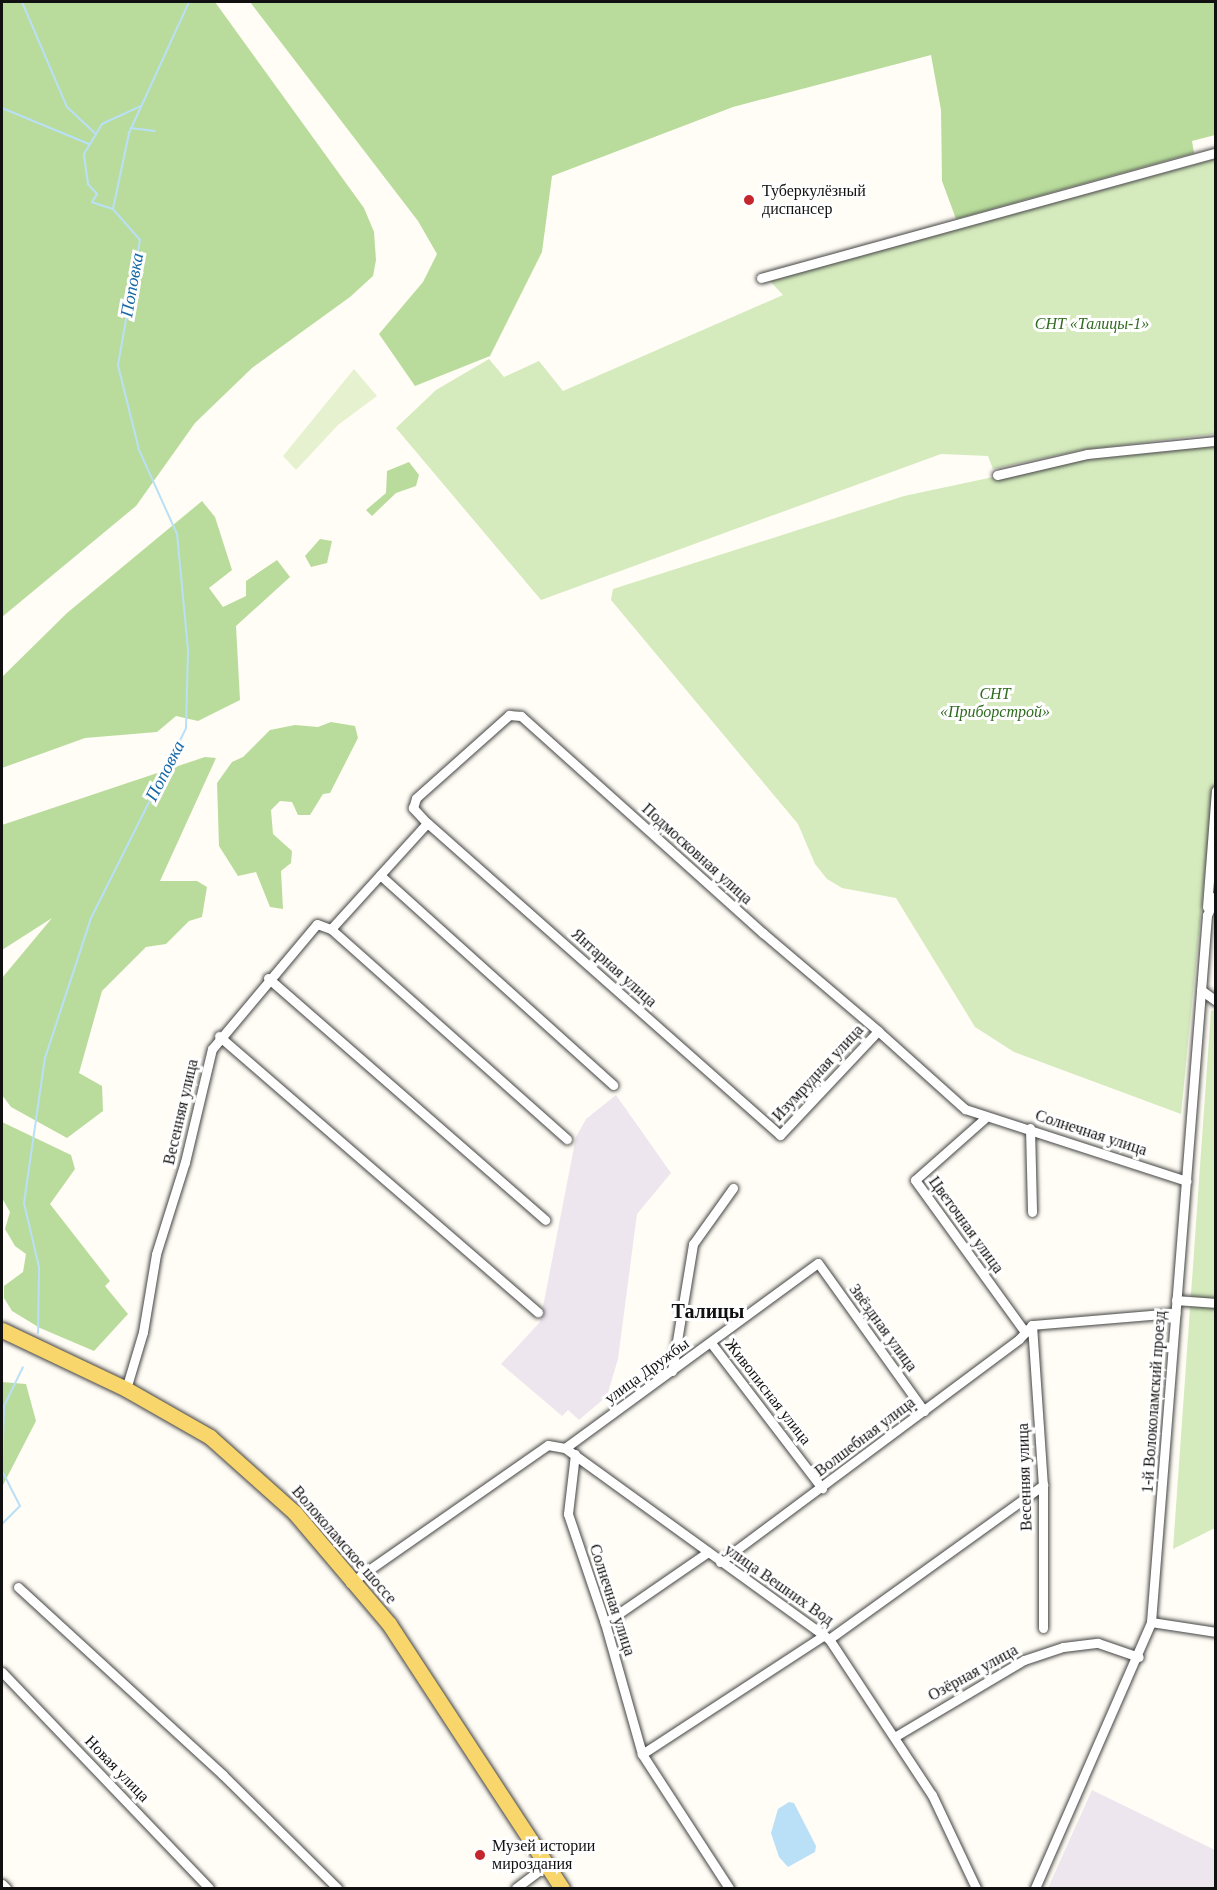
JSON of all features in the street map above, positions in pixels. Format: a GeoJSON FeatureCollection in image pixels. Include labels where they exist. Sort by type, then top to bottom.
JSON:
{"type":"FeatureCollection","features":[{"type":"Feature","properties":{"kind":"main road","name":"Волоколамское шоссе"},"geometry":{"type":"LineString","coordinates":[[2,1330],[126,1389],[226,1448],[351,1583],[542,1868],[551,1888]]}},
{"type":"Feature","properties":{"kind":"main road","name":"Волоколамское шоссе"},"geometry":{"type":"LineString","coordinates":[[2,1341],[122,1397],[222,1455],[351,1583]]}},
{"type":"Feature","properties":{"kind":"main road","name":"Волоколамское шоссе"},"geometry":{"type":"LineString","coordinates":[[542,1868],[562,1888]]}},
{"type":"Feature","properties":{"kind":"street"},"geometry":{"type":"LineString","coordinates":[[761,278],[1215,153]]}},
{"type":"Feature","properties":{"kind":"street"},"geometry":{"type":"LineString","coordinates":[[997,475],[1087,454],[1215,441]]}},
{"type":"Feature","properties":{"kind":"street","name":"Подмосковная улица"},"geometry":{"type":"LineString","coordinates":[[427,823],[413,808],[424,787],[514,713],[965,1109],[984,1119]]}},
{"type":"Feature","properties":{"kind":"street"},"geometry":{"type":"LineString","coordinates":[[1207,915],[1215,790]]}},
{"type":"Feature","properties":{"kind":"street"},"geometry":{"type":"LineString","coordinates":[[427,823],[331,929],[567,1139]]}},
{"type":"Feature","properties":{"kind":"street","name":"Янтарная улица"},"geometry":{"type":"LineString","coordinates":[[427,823],[780,1135]]}},
{"type":"Feature","properties":{"kind":"street"},"geometry":{"type":"LineString","coordinates":[[380,875],[613,1085]]}},
{"type":"Feature","properties":{"kind":"street","name":"1-й Волоколамский проезд"},"geometry":{"type":"LineString","coordinates":[[1035,1888],[1139,1657],[1151,1622],[1207,915],[1215,896]]}},
{"type":"Feature","properties":{"kind":"street","name":"Весенняя улица"},"geometry":{"type":"LineString","coordinates":[[126,1389],[143,1332],[156,1254],[185,1162],[205,1070],[219,1036],[311,928],[316,924],[331,929]]}},
{"type":"Feature","properties":{"kind":"street"},"geometry":{"type":"LineString","coordinates":[[268,978],[545,1220]]}},
{"type":"Feature","properties":{"kind":"street"},"geometry":{"type":"LineString","coordinates":[[1201,990],[1215,1001]]}},
{"type":"Feature","properties":{"kind":"street","name":"Изумрудная улица"},"geometry":{"type":"LineString","coordinates":[[780,1135],[878,1031]]}},
{"type":"Feature","properties":{"kind":"street"},"geometry":{"type":"LineString","coordinates":[[219,1036],[538,1312]]}},
{"type":"Feature","properties":{"kind":"street","name":"Солнечная улица"},"geometry":{"type":"LineString","coordinates":[[984,1119],[1030,1128],[1187,1181]]}},
{"type":"Feature","properties":{"kind":"street","name":"Цветочная улица"},"geometry":{"type":"LineString","coordinates":[[984,1119],[915,1180],[1028,1329]]}},
{"type":"Feature","properties":{"kind":"street"},"geometry":{"type":"LineString","coordinates":[[1030,1128],[1032,1212]]}},
{"type":"Feature","properties":{"kind":"street"},"geometry":{"type":"LineString","coordinates":[[672,1371],[693,1244],[733,1188]]}},
{"type":"Feature","properties":{"kind":"street","name":"улица Дружбы"},"geometry":{"type":"LineString","coordinates":[[565,1449],[818,1263]]}},
{"type":"Feature","properties":{"kind":"street","name":"Звёздная улица"},"geometry":{"type":"LineString","coordinates":[[818,1263],[924,1411]]}},
{"type":"Feature","properties":{"kind":"street"},"geometry":{"type":"LineString","coordinates":[[1176,1300],[1215,1303]]}},
{"type":"Feature","properties":{"kind":"street"},"geometry":{"type":"LineString","coordinates":[[1028,1329],[1175,1313]]}},
{"type":"Feature","properties":{"kind":"street","name":"Весенняя улица"},"geometry":{"type":"LineString","coordinates":[[1028,1329],[1043,1485],[1043,1628]]}},
{"type":"Feature","properties":{"kind":"street","name":"Волшебная улица"},"geometry":{"type":"LineString","coordinates":[[720,1562],[924,1411],[1028,1329]]}},
{"type":"Feature","properties":{"kind":"street","name":"Живописная улица"},"geometry":{"type":"LineString","coordinates":[[711,1343],[822,1488]]}},
{"type":"Feature","properties":{"kind":"street"},"geometry":{"type":"LineString","coordinates":[[351,1583],[548,1445],[565,1449]]}},
{"type":"Feature","properties":{"kind":"street","name":"улица Вешних Вод"},"geometry":{"type":"LineString","coordinates":[[565,1449],[826,1637],[896,1736],[932,1795],[976,1888]]}},
{"type":"Feature","properties":{"kind":"street","name":"Солнечная улица"},"geometry":{"type":"LineString","coordinates":[[575,1454],[567,1514],[605,1623],[642,1754],[729,1888]]}},
{"type":"Feature","properties":{"kind":"street"},"geometry":{"type":"LineString","coordinates":[[642,1754],[826,1637],[1043,1485]]}},
{"type":"Feature","properties":{"kind":"street"},"geometry":{"type":"LineString","coordinates":[[605,1623],[708,1552]]}},
{"type":"Feature","properties":{"kind":"street"},"geometry":{"type":"LineString","coordinates":[[18,1587],[223,1775],[338,1888]]}},
{"type":"Feature","properties":{"kind":"street"},"geometry":{"type":"LineString","coordinates":[[1151,1622],[1215,1632]]}},
{"type":"Feature","properties":{"kind":"street","name":"Озёрная улица"},"geometry":{"type":"LineString","coordinates":[[896,1736],[1024,1660],[1063,1647],[1098,1643],[1139,1657]]}},
{"type":"Feature","properties":{"kind":"street","name":"Новая улица"},"geometry":{"type":"LineString","coordinates":[[2,1672],[209,1888]]}},
{"type":"Feature","properties":{"kind":"street"},"geometry":{"type":"LineString","coordinates":[[516,1888],[542,1868]]}},
{"type":"Feature","properties":{"kind":"street"},"geometry":{"type":"LineString","coordinates":[[2,1884],[6,1888]]}},
{"type":"Feature","properties":{"kind":"shaded area"},"geometry":{"type":"Polygon","coordinates":[[[616,1095],[671,1173],[637,1214],[618,1359],[607,1396],[579,1420],[568,1410],[562,1416],[501,1364],[540,1322],[576,1137],[586,1119],[616,1095]]]}},
{"type":"Feature","properties":{"kind":"shaded area"},"geometry":{"type":"Polygon","coordinates":[[[1092,1790],[1215,1850],[1215,1888],[1048,1888],[1092,1790]]]}},
{"type":"Feature","properties":{"kind":"green space"},"geometry":{"type":"Polygon","coordinates":[[[2,2],[215,2],[364,208],[374,232],[376,260],[373,276],[350,297],[252,368],[195,423],[136,506],[2,617],[2,2]]]}},
{"type":"Feature","properties":{"kind":"green space"},"geometry":{"type":"Polygon","coordinates":[[[250,2],[1215,2],[1215,135],[1192,141],[1194,153],[956,219],[942,181],[941,110],[931,55],[733,107],[552,176],[542,252],[490,356],[415,386],[379,334],[423,282],[437,254],[418,221],[250,2]]]}},
{"type":"Feature","properties":{"kind":"green space","name":"СНТ «Талицы-1»"},"geometry":{"type":"Polygon","coordinates":[[[1215,159],[1215,434],[1081,450],[993,469],[988,456],[941,454],[541,600],[396,428],[436,390],[489,359],[504,377],[539,361],[563,391],[783,295],[770,281],[1215,159]]]}},
{"type":"Feature","properties":{"kind":"green space"},"geometry":{"type":"Polygon","coordinates":[[[354,369],[377,396],[338,425],[296,470],[283,456],[354,369]]]}},
{"type":"Feature","properties":{"kind":"green space","name":"СНТ «Приборстрой»"},"geometry":{"type":"Polygon","coordinates":[[[1215,446],[1215,862],[1206,862],[1181,1114],[1014,1052],[975,1027],[896,898],[842,888],[827,879],[815,864],[798,824],[611,600],[613,589],[904,496],[1059,463],[1215,446]]]}},
{"type":"Feature","properties":{"kind":"green space"},"geometry":{"type":"Polygon","coordinates":[[[409,462],[419,475],[416,486],[396,493],[372,516],[366,510],[386,493],[387,471],[409,462]]]}},
{"type":"Feature","properties":{"kind":"green space"},"geometry":{"type":"Polygon","coordinates":[[[202,501],[215,517],[232,570],[209,588],[223,607],[246,596],[246,581],[277,560],[290,577],[236,626],[240,700],[198,721],[176,716],[157,732],[85,738],[2,768],[2,677],[67,613],[202,501]]]}},
{"type":"Feature","properties":{"kind":"green space"},"geometry":{"type":"Polygon","coordinates":[[[320,539],[332,541],[327,563],[311,567],[305,556],[320,539]]]}},
{"type":"Feature","properties":{"kind":"green space"},"geometry":{"type":"Polygon","coordinates":[[[331,722],[355,726],[358,738],[330,793],[323,794],[310,815],[298,815],[292,802],[280,801],[271,810],[273,834],[292,851],[291,863],[281,871],[283,909],[270,907],[256,872],[238,876],[219,846],[217,783],[232,762],[243,757],[270,730],[295,725],[318,727],[331,722]]]}},
{"type":"Feature","properties":{"kind":"green space"},"geometry":{"type":"Polygon","coordinates":[[[205,757],[216,758],[160,881],[197,881],[207,887],[202,917],[189,921],[166,944],[146,947],[102,991],[79,1073],[102,1086],[103,1111],[67,1138],[11,1107],[2,1095],[2,978],[52,918],[2,950],[2,825],[205,757]]]}},
{"type":"Feature","properties":{"kind":"green space"},"geometry":{"type":"Polygon","coordinates":[[[1215,1010],[1215,1528],[1173,1549],[1211,1011],[1215,1010]]]}},
{"type":"Feature","properties":{"kind":"green space"},"geometry":{"type":"Polygon","coordinates":[[[2,1122],[71,1155],[75,1169],[50,1204],[110,1281],[105,1286],[128,1314],[94,1351],[40,1328],[12,1311],[4,1298],[4,1286],[23,1272],[26,1254],[15,1246],[5,1229],[10,1212],[2,1198],[2,1122]]]}},
{"type":"Feature","properties":{"kind":"green space"},"geometry":{"type":"Polygon","coordinates":[[[2,1382],[26,1384],[36,1421],[2,1487],[2,1382]]]}},
{"type":"Feature","properties":{"kind":"water"},"geometry":{"type":"Polygon","coordinates":[[[789,1802],[794,1803],[816,1846],[815,1852],[788,1867],[779,1857],[771,1833],[778,1809],[789,1802]]]}},
{"type":"Feature","properties":{"kind":"waterway"},"geometry":{"type":"LineString","coordinates":[[22,2],[67,107],[95,133]]}},
{"type":"Feature","properties":{"kind":"waterway","name":"Поповка"},"geometry":{"type":"LineString","coordinates":[[38,1333],[39,1267],[24,1203],[45,1058],[91,918],[186,728],[188,650],[177,534],[139,450],[118,365],[140,240],[113,209],[129,133],[189,2]]}},
{"type":"Feature","properties":{"kind":"waterway","name":"Поповка"},"geometry":{"type":"LineString","coordinates":[[113,209],[92,202],[97,194],[88,184],[84,154],[102,124],[141,106]]}},
{"type":"Feature","properties":{"kind":"waterway"},"geometry":{"type":"LineString","coordinates":[[2,108],[89,144]]}},
{"type":"Feature","properties":{"kind":"waterway"},"geometry":{"type":"LineString","coordinates":[[131,128],[155,131]]}},
{"type":"Feature","properties":{"kind":"waterway","name":"Поповка"},"geometry":{"type":"LineString","coordinates":[[2,1524],[20,1506],[2,1471],[4,1406],[23,1367]]}},
{"type":"Feature","properties":{"kind":"place","name":"Туберкулёзный диспансер"},"geometry":{"type":"Point","coordinates":[749,200]}},
{"type":"Feature","properties":{"kind":"place","name":"Музей истории мироздания"},"geometry":{"type":"Point","coordinates":[480,1855]}},
{"type":"Feature","properties":{"kind":"district","name":"Талицы"},"geometry":{"type":"Point","coordinates":[708,1311]}}]}
